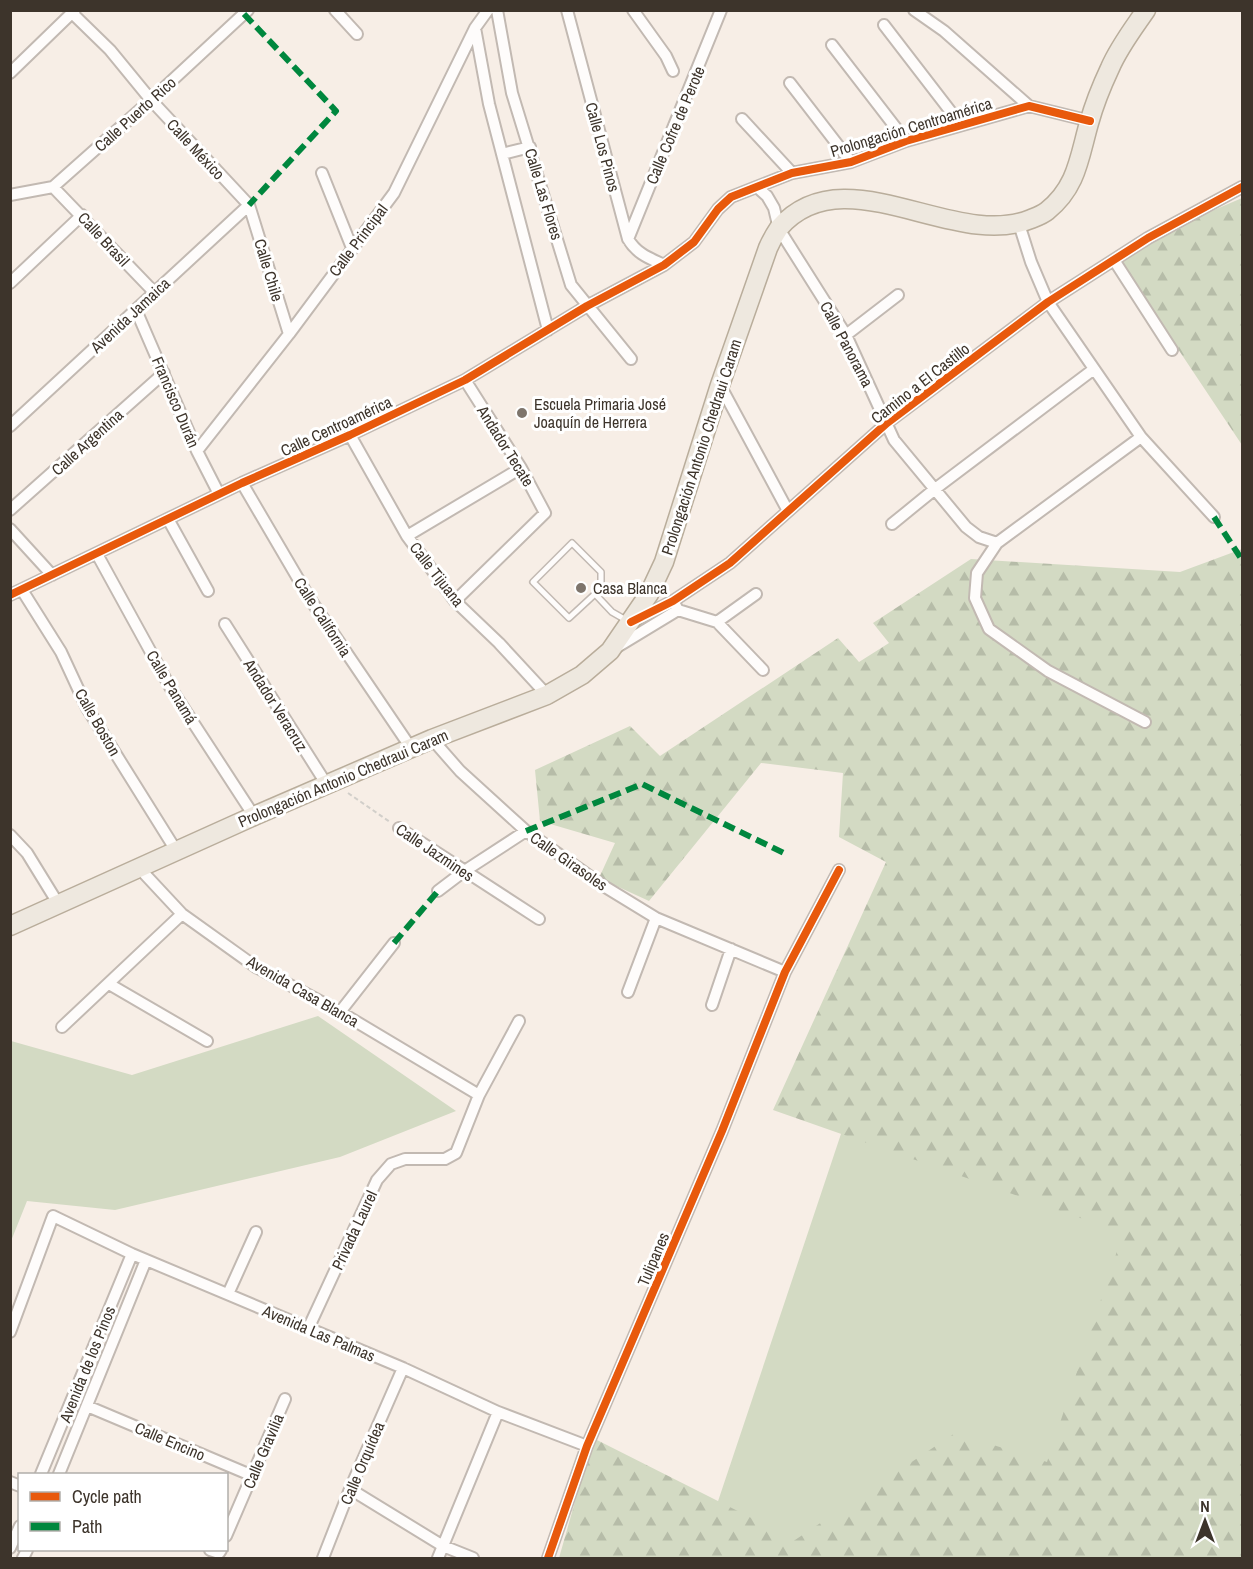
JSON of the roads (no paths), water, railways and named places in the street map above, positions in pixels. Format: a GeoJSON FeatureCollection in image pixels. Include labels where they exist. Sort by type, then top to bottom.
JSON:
{"type":"FeatureCollection","features":[{"type":"Feature","properties":{"kind":"main road","name":"Prolongación Antonio Chedraui Caram"},"geometry":{"type":"LineString","coordinates":[[10,926],[411,748],[547,695],[582,675],[610,651],[649,594],[664,562],[720,385],[768,248],[779,229],[794,215],[815,203],[840,199],[875,202],[980,226],[1019,224],[1045,213],[1062,197],[1076,174],[1090,121],[1110,67],[1146,10]]}},
{"type":"Feature","properties":{"kind":"street","name":"Calle Puerto Rico"},"geometry":{"type":"LineString","coordinates":[[53,187],[248,10]]}},
{"type":"Feature","properties":{"kind":"street"},"geometry":{"type":"LineString","coordinates":[[335,10],[357,34]]}},
{"type":"Feature","properties":{"kind":"street","name":"Calle Principal"},"geometry":{"type":"LineString","coordinates":[[197,451],[289,334],[394,193],[475,28],[488,10]]}},
{"type":"Feature","properties":{"kind":"street","name":"Calle Las Flores"},"geometry":{"type":"LineString","coordinates":[[497,10],[512,93],[571,285],[631,359]]}},
{"type":"Feature","properties":{"kind":"street","name":"Calle Los Pinos"},"geometry":{"type":"LineString","coordinates":[[567,10],[628,239]]}},
{"type":"Feature","properties":{"kind":"street"},"geometry":{"type":"LineString","coordinates":[[633,10],[666,56],[673,71]]}},
{"type":"Feature","properties":{"kind":"street","name":"Calle Cofre de Perote"},"geometry":{"type":"LineString","coordinates":[[628,239],[722,10]]}},
{"type":"Feature","properties":{"kind":"street"},"geometry":{"type":"LineString","coordinates":[[914,10],[944,31],[1029,106]]}},
{"type":"Feature","properties":{"kind":"street","name":"Calle México"},"geometry":{"type":"LineString","coordinates":[[74,12],[111,50],[151,100],[249,205]]}},
{"type":"Feature","properties":{"kind":"street"},"geometry":{"type":"LineString","coordinates":[[10,74],[74,12]]}},
{"type":"Feature","properties":{"kind":"street"},"geometry":{"type":"LineString","coordinates":[[885,25],[961,125]]}},
{"type":"Feature","properties":{"kind":"street","name":"Calle Las Flores"},"geometry":{"type":"LineString","coordinates":[[475,28],[489,104],[548,330]]}},
{"type":"Feature","properties":{"kind":"street"},"geometry":{"type":"LineString","coordinates":[[832,45],[906,141]]}},
{"type":"Feature","properties":{"kind":"street"},"geometry":{"type":"LineString","coordinates":[[790,83],[851,162]]}},
{"type":"Feature","properties":{"kind":"street","name":"Prolongación Centroamérica"},"geometry":{"type":"LineString","coordinates":[[664,265],[694,242],[718,209],[731,197],[792,173],[851,162],[906,141],[1029,106],[1090,121]]}},
{"type":"Feature","properties":{"kind":"street"},"geometry":{"type":"LineString","coordinates":[[742,119],[792,173]]}},
{"type":"Feature","properties":{"kind":"street"},"geometry":{"type":"LineString","coordinates":[[502,154],[530,147]]}},
{"type":"Feature","properties":{"kind":"street"},"geometry":{"type":"LineString","coordinates":[[322,173],[352,248]]}},
{"type":"Feature","properties":{"kind":"street"},"geometry":{"type":"LineString","coordinates":[[10,195],[53,187]]}},
{"type":"Feature","properties":{"kind":"street","name":"Calle Brasil"},"geometry":{"type":"LineString","coordinates":[[53,187],[154,292]]}},
{"type":"Feature","properties":{"kind":"street","name":"Calle Panorama"},"geometry":{"type":"LineString","coordinates":[[757,187],[774,208],[779,229],[846,334],[894,440],[966,527],[979,537],[997,543]]}},
{"type":"Feature","properties":{"kind":"street","name":"Camino a El Castillo"},"geometry":{"type":"LineString","coordinates":[[610,651],[676,606],[730,562],[887,423],[1048,302],[1148,238],[1242,187]]}},
{"type":"Feature","properties":{"kind":"street","name":"Avenida Jamaica"},"geometry":{"type":"LineString","coordinates":[[10,426],[249,205]]}},
{"type":"Feature","properties":{"kind":"street","name":"Calle Chile"},"geometry":{"type":"LineString","coordinates":[[249,205],[289,334]]}},
{"type":"Feature","properties":{"kind":"street"},"geometry":{"type":"LineString","coordinates":[[10,283],[82,215]]}},
{"type":"Feature","properties":{"kind":"street"},"geometry":{"type":"LineString","coordinates":[[1019,224],[1031,262],[1048,302],[1140,437],[1214,517]]}},
{"type":"Feature","properties":{"kind":"street"},"geometry":{"type":"LineString","coordinates":[[628,239],[634,249],[664,265]]}},
{"type":"Feature","properties":{"kind":"street"},"geometry":{"type":"LineString","coordinates":[[1114,260],[1172,350]]}},
{"type":"Feature","properties":{"kind":"street","name":"Calle Centroamérica"},"geometry":{"type":"LineString","coordinates":[[10,595],[242,483],[465,380],[587,306],[664,265]]}},
{"type":"Feature","properties":{"kind":"street"},"geometry":{"type":"LineString","coordinates":[[846,334],[898,295]]}},
{"type":"Feature","properties":{"kind":"street","name":"Francisco Durán"},"geometry":{"type":"LineString","coordinates":[[136,310],[197,451],[219,494]]}},
{"type":"Feature","properties":{"kind":"street"},"geometry":{"type":"LineString","coordinates":[[892,524],[1094,369]]}},
{"type":"Feature","properties":{"kind":"street","name":"Calle Argentina"},"geometry":{"type":"LineString","coordinates":[[10,510],[164,373]]}},
{"type":"Feature","properties":{"kind":"street","name":"Andador Tecate"},"geometry":{"type":"LineString","coordinates":[[455,601],[545,513],[521,468],[465,380]]}},
{"type":"Feature","properties":{"kind":"street"},"geometry":{"type":"LineString","coordinates":[[720,385],[788,511]]}},
{"type":"Feature","properties":{"kind":"street","name":"Calle Tijuana"},"geometry":{"type":"LineString","coordinates":[[350,435],[408,536],[455,601],[499,643],[547,695]]}},
{"type":"Feature","properties":{"kind":"street"},"geometry":{"type":"LineString","coordinates":[[1140,437],[997,543],[977,573],[975,598],[989,629],[1048,671],[1145,722]]}},
{"type":"Feature","properties":{"kind":"street"},"geometry":{"type":"LineString","coordinates":[[408,536],[521,468]]}},
{"type":"Feature","properties":{"kind":"street","name":"Calle California"},"geometry":{"type":"LineString","coordinates":[[242,483],[310,599],[411,748]]}},
{"type":"Feature","properties":{"kind":"street"},"geometry":{"type":"LineString","coordinates":[[168,519],[208,591]]}},
{"type":"Feature","properties":{"kind":"street"},"geometry":{"type":"LineString","coordinates":[[10,529],[52,575]]}},
{"type":"Feature","properties":{"kind":"street","name":"Calle Panamá"},"geometry":{"type":"LineString","coordinates":[[97,554],[170,687],[254,816]]}},
{"type":"Feature","properties":{"kind":"street","name":"Calle Boston"},"geometry":{"type":"LineString","coordinates":[[22,590],[61,652],[87,708],[177,852]]}},
{"type":"Feature","properties":{"kind":"street"},"geometry":{"type":"LineString","coordinates":[[717,622],[756,594]]}},
{"type":"Feature","properties":{"kind":"street"},"geometry":{"type":"LineString","coordinates":[[676,606],[717,622],[763,670]]}},
{"type":"Feature","properties":{"kind":"street","name":"Camino a El Castillo"},"geometry":{"type":"LineString","coordinates":[[631,622],[676,606]]}},
{"type":"Feature","properties":{"kind":"street","name":"Andador Veracruz"},"geometry":{"type":"LineString","coordinates":[[225,624],[330,784]]}},
{"type":"Feature","properties":{"kind":"street","name":"Calle Girasoles"},"geometry":{"type":"LineString","coordinates":[[432,739],[460,771],[526,831],[602,885],[656,918],[785,972]]}},
{"type":"Feature","properties":{"kind":"street","name":"Calle Jazmines"},"geometry":{"type":"LineString","coordinates":[[399,828],[538,919]]}},
{"type":"Feature","properties":{"kind":"street"},"geometry":{"type":"LineString","coordinates":[[438,891],[526,831]]}},
{"type":"Feature","properties":{"kind":"street"},"geometry":{"type":"LineString","coordinates":[[10,835],[27,853],[59,905]]}},
{"type":"Feature","properties":{"kind":"street","name":"Avenida Casa Blanca"},"geometry":{"type":"LineString","coordinates":[[140,869],[182,914],[256,967],[340,1012],[480,1095]]}},
{"type":"Feature","properties":{"kind":"street","name":"Tulipanes"},"geometry":{"type":"LineString","coordinates":[[548,1558],[586,1446],[717,1142],[785,972],[839,870]]}},
{"type":"Feature","properties":{"kind":"street"},"geometry":{"type":"LineString","coordinates":[[62,1026],[182,914]]}},
{"type":"Feature","properties":{"kind":"street"},"geometry":{"type":"LineString","coordinates":[[628,992],[656,918]]}},
{"type":"Feature","properties":{"kind":"street"},"geometry":{"type":"LineString","coordinates":[[340,1012],[394,943]]}},
{"type":"Feature","properties":{"kind":"street"},"geometry":{"type":"LineString","coordinates":[[712,1005],[730,949]]}},
{"type":"Feature","properties":{"kind":"street"},"geometry":{"type":"LineString","coordinates":[[109,984],[207,1041]]}},
{"type":"Feature","properties":{"kind":"street","name":"Privada Laurel"},"geometry":{"type":"LineString","coordinates":[[308,1329],[377,1180],[391,1164],[405,1159],[445,1159],[456,1153],[480,1095],[519,1021]]}},
{"type":"Feature","properties":{"kind":"street","name":"Avenida Las Palmas"},"geometry":{"type":"LineString","coordinates":[[10,1332],[53,1216],[132,1254],[403,1368],[498,1412],[586,1446]]}},
{"type":"Feature","properties":{"kind":"street"},"geometry":{"type":"LineString","coordinates":[[228,1294],[256,1232]]}},
{"type":"Feature","properties":{"kind":"street","name":"Avenida de los Pinos"},"geometry":{"type":"LineString","coordinates":[[41,1473],[132,1254]]}},
{"type":"Feature","properties":{"kind":"street","name":"Avenida de los Pinos"},"geometry":{"type":"LineString","coordinates":[[59,1473],[146,1260]]}},
{"type":"Feature","properties":{"kind":"street","name":"Calle Orquídea"},"geometry":{"type":"LineString","coordinates":[[323,1558],[350,1489],[403,1368]]}},
{"type":"Feature","properties":{"kind":"street","name":"Calle Gravilia"},"geometry":{"type":"LineString","coordinates":[[228,1532],[285,1399]]}},
{"type":"Feature","properties":{"kind":"street","name":"Calle Encino"},"geometry":{"type":"LineString","coordinates":[[87,1406],[253,1476]]}},
{"type":"Feature","properties":{"kind":"street"},"geometry":{"type":"LineString","coordinates":[[438,1558],[498,1412]]}},
{"type":"Feature","properties":{"kind":"street"},"geometry":{"type":"LineString","coordinates":[[350,1489],[443,1546],[473,1558]]}},
{"type":"Feature","properties":{"kind":"street"},"geometry":{"type":"LineString","coordinates":[[10,1548],[18,1530]]}},
{"type":"Feature","properties":{"kind":"lane"},"geometry":{"type":"LineString","coordinates":[[572,543],[601,572],[601,582],[595,594],[569,618],[533,582],[572,543]]}},
{"type":"Feature","properties":{"kind":"lane"},"geometry":{"type":"LineString","coordinates":[[595,594],[612,612],[631,622]]}},
{"type":"Feature","properties":{"kind":"place","name":"Escuela Primaria José Joaquín de Herrera"},"geometry":{"type":"Point","coordinates":[522,413]}},
{"type":"Feature","properties":{"kind":"place","name":"Casa Blanca"},"geometry":{"type":"Point","coordinates":[581,588]}}]}
